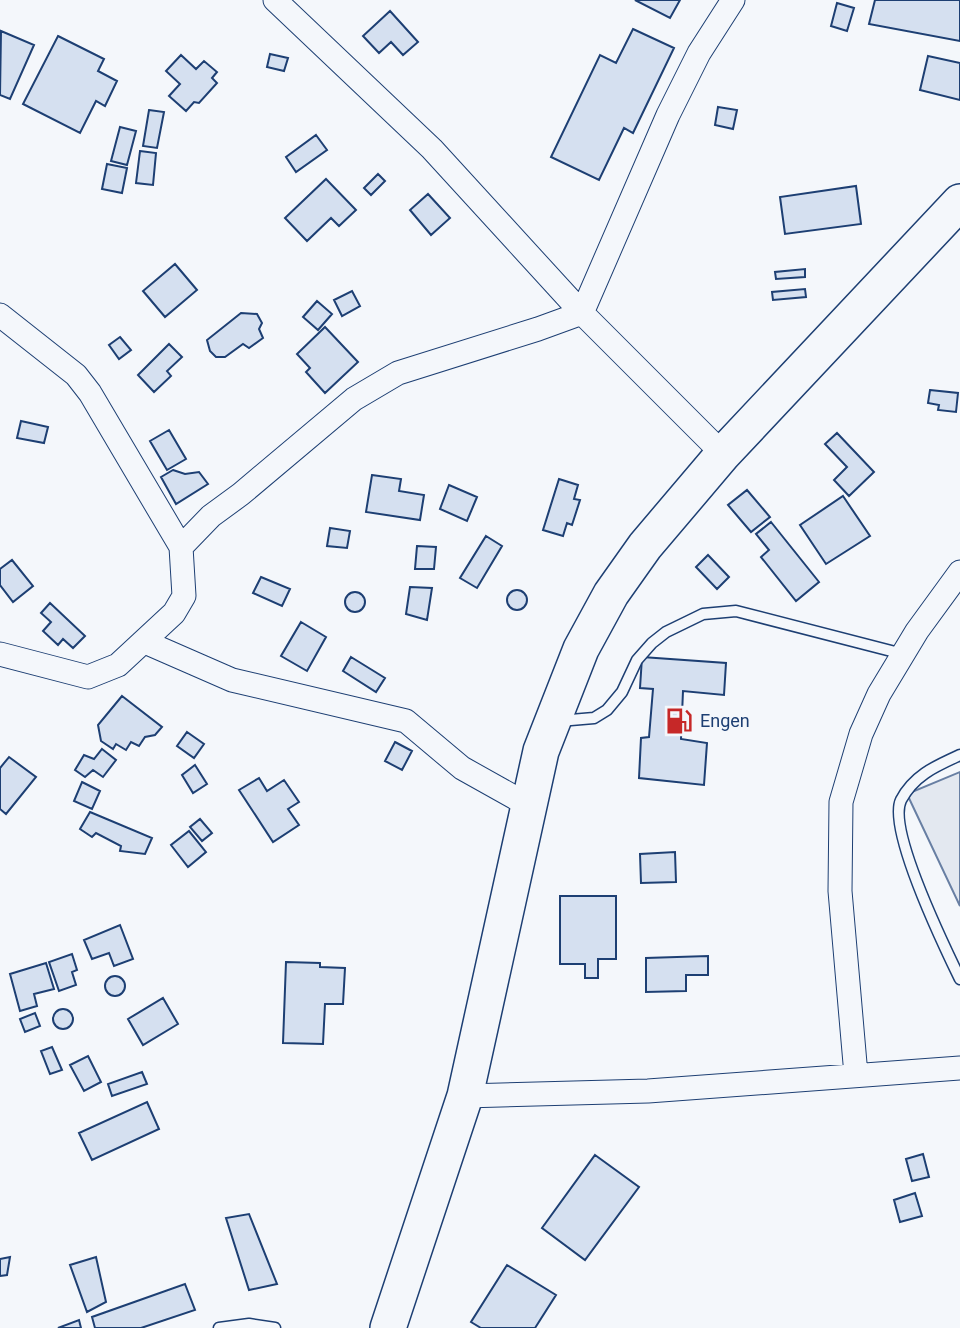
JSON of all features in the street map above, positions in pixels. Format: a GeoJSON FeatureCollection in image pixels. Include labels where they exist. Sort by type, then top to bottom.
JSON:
{"type":"FeatureCollection","features":[{"type":"Feature","properties":{"kind":"main road"},"geometry":{"type":"LineString","coordinates":[[388,1328],[465,1096],[541,751],[581,649],[611,594],[645,546],[723,454],[960,202]]}},
{"type":"Feature","properties":{"kind":"street"},"geometry":{"type":"LineString","coordinates":[[275,0],[432,149],[582,313],[723,454]]}},
{"type":"Feature","properties":{"kind":"street"},"geometry":{"type":"LineString","coordinates":[[181,547],[211,516],[242,494],[374,385],[398,373],[582,313],[668,115],[699,52],[733,0]]}},
{"type":"Feature","properties":{"kind":"street"},"geometry":{"type":"LineString","coordinates":[[0,314],[76,375],[90,393],[181,547],[185,586],[184,596],[174,613],[145,642],[118,665],[88,677],[0,654]]}},
{"type":"Feature","properties":{"kind":"street"},"geometry":{"type":"LineString","coordinates":[[856,1075],[840,891],[841,802],[862,734],[879,694],[902,654],[960,572]]}},
{"type":"Feature","properties":{"kind":"street"},"geometry":{"type":"LineString","coordinates":[[145,642],[232,680],[406,721],[462,768],[528,805]]}},
{"type":"Feature","properties":{"kind":"street"},"geometry":{"type":"LineString","coordinates":[[465,1096],[648,1091],[960,1068]]}},
{"type":"Feature","properties":{"kind":"lane"},"geometry":{"type":"LineString","coordinates":[[552,721],[594,718],[607,709],[622,692],[637,660],[652,643],[666,632],[703,614],[736,611],[902,654]]}},
{"type":"Feature","properties":{"kind":"lane"},"geometry":{"type":"LineString","coordinates":[[960,755],[923,773],[910,787],[900,803],[899,830],[919,885],[960,979]]}},
{"type":"Feature","properties":{"kind":"lane"},"geometry":{"type":"LineString","coordinates":[[219,1328],[249,1324],[275,1328]]}},
{"type":"Feature","properties":{"kind":"shaded area"},"geometry":{"type":"Polygon","coordinates":[[[960,772],[960,906],[907,794],[960,772]]]}},
{"type":"Feature","properties":{"kind":"building"},"geometry":{"type":"Polygon","coordinates":[[[635,0],[680,0],[670,18],[635,0]]]}},
{"type":"Feature","properties":{"kind":"building"},"geometry":{"type":"Polygon","coordinates":[[[875,0],[960,0],[960,41],[869,24],[875,0]]]}},
{"type":"Feature","properties":{"kind":"building"},"geometry":{"type":"Polygon","coordinates":[[[837,3],[854,8],[847,31],[831,26],[837,3]]]}},
{"type":"Feature","properties":{"kind":"building"},"geometry":{"type":"Polygon","coordinates":[[[390,11],[418,42],[403,55],[391,42],[379,53],[363,36],[390,11]]]}},
{"type":"Feature","properties":{"kind":"building"},"geometry":{"type":"Polygon","coordinates":[[[633,29],[674,48],[633,133],[624,128],[599,180],[551,157],[600,55],[616,63],[633,29]]]}},
{"type":"Feature","properties":{"kind":"building"},"geometry":{"type":"Polygon","coordinates":[[[1,31],[34,45],[10,99],[0,95],[1,31]]]}},
{"type":"Feature","properties":{"kind":"building"},"geometry":{"type":"Polygon","coordinates":[[[58,36],[104,59],[98,71],[117,81],[105,106],[96,101],[80,133],[23,104],[58,36]]]}},
{"type":"Feature","properties":{"kind":"building"},"geometry":{"type":"Polygon","coordinates":[[[270,54],[288,58],[284,71],[267,67],[270,54]]]}},
{"type":"Feature","properties":{"kind":"building"},"geometry":{"type":"Polygon","coordinates":[[[181,55],[196,69],[204,61],[217,72],[212,78],[217,83],[199,103],[194,102],[186,111],[169,96],[180,84],[166,71],[181,55]]]}},
{"type":"Feature","properties":{"kind":"building"},"geometry":{"type":"Polygon","coordinates":[[[928,56],[960,63],[960,100],[920,90],[928,56]]]}},
{"type":"Feature","properties":{"kind":"building"},"geometry":{"type":"Polygon","coordinates":[[[718,107],[737,110],[733,129],[715,125],[718,107]]]}},
{"type":"Feature","properties":{"kind":"building"},"geometry":{"type":"Polygon","coordinates":[[[149,110],[164,112],[157,148],[143,146],[149,110]]]}},
{"type":"Feature","properties":{"kind":"building"},"geometry":{"type":"Polygon","coordinates":[[[120,127],[136,131],[127,165],[111,161],[120,127]]]}},
{"type":"Feature","properties":{"kind":"building"},"geometry":{"type":"Polygon","coordinates":[[[316,135],[327,150],[296,172],[286,157],[316,135]]]}},
{"type":"Feature","properties":{"kind":"building"},"geometry":{"type":"Polygon","coordinates":[[[140,151],[156,153],[153,185],[136,183],[140,151]]]}},
{"type":"Feature","properties":{"kind":"building"},"geometry":{"type":"Polygon","coordinates":[[[107,164],[127,168],[122,193],[102,189],[107,164]]]}},
{"type":"Feature","properties":{"kind":"building"},"geometry":{"type":"Polygon","coordinates":[[[378,174],[385,181],[371,195],[364,188],[378,174]]]}},
{"type":"Feature","properties":{"kind":"building"},"geometry":{"type":"Polygon","coordinates":[[[326,179],[356,210],[339,226],[331,218],[307,241],[285,218],[326,179]]]}},
{"type":"Feature","properties":{"kind":"building"},"geometry":{"type":"Polygon","coordinates":[[[856,186],[861,224],[785,234],[780,197],[856,186]]]}},
{"type":"Feature","properties":{"kind":"building"},"geometry":{"type":"Polygon","coordinates":[[[428,194],[450,218],[431,235],[410,210],[428,194]]]}},
{"type":"Feature","properties":{"kind":"building"},"geometry":{"type":"Polygon","coordinates":[[[175,264],[197,290],[165,317],[143,291],[175,264]]]}},
{"type":"Feature","properties":{"kind":"building"},"geometry":{"type":"Polygon","coordinates":[[[805,269],[805,277],[776,279],[775,272],[805,269]]]}},
{"type":"Feature","properties":{"kind":"building"},"geometry":{"type":"Polygon","coordinates":[[[805,289],[806,297],[773,300],[772,292],[805,289]]]}},
{"type":"Feature","properties":{"kind":"building"},"geometry":{"type":"Polygon","coordinates":[[[352,291],[360,306],[342,316],[334,300],[352,291]]]}},
{"type":"Feature","properties":{"kind":"building"},"geometry":{"type":"Polygon","coordinates":[[[317,301],[332,314],[318,330],[303,317],[317,301]]]}},
{"type":"Feature","properties":{"kind":"building"},"geometry":{"type":"Polygon","coordinates":[[[241,313],[257,314],[262,323],[259,329],[263,338],[249,348],[243,344],[225,357],[216,357],[210,351],[207,340],[241,313]]]}},
{"type":"Feature","properties":{"kind":"building"},"geometry":{"type":"Polygon","coordinates":[[[325,327],[358,362],[325,393],[306,372],[310,368],[297,354],[325,327]]]}},
{"type":"Feature","properties":{"kind":"building"},"geometry":{"type":"Polygon","coordinates":[[[120,337],[131,350],[119,359],[109,345],[120,337]]]}},
{"type":"Feature","properties":{"kind":"building"},"geometry":{"type":"Polygon","coordinates":[[[169,344],[182,357],[167,371],[171,376],[154,392],[138,375],[169,344]]]}},
{"type":"Feature","properties":{"kind":"building"},"geometry":{"type":"Polygon","coordinates":[[[930,390],[958,393],[956,412],[938,410],[939,405],[928,403],[930,390]]]}},
{"type":"Feature","properties":{"kind":"building"},"geometry":{"type":"Polygon","coordinates":[[[21,421],[48,427],[44,443],[17,438],[21,421]]]}},
{"type":"Feature","properties":{"kind":"building"},"geometry":{"type":"Polygon","coordinates":[[[169,430],[186,459],[167,470],[150,441],[169,430]]]}},
{"type":"Feature","properties":{"kind":"building"},"geometry":{"type":"Polygon","coordinates":[[[837,433],[874,472],[849,496],[834,480],[847,467],[825,444],[837,433]]]}},
{"type":"Feature","properties":{"kind":"building"},"geometry":{"type":"Polygon","coordinates":[[[173,470],[185,474],[199,472],[208,484],[176,504],[161,477],[173,470]]]}},
{"type":"Feature","properties":{"kind":"building"},"geometry":{"type":"Polygon","coordinates":[[[372,475],[401,479],[399,491],[424,495],[420,520],[366,512],[372,475]]]}},
{"type":"Feature","properties":{"kind":"building"},"geometry":{"type":"Polygon","coordinates":[[[559,479],[578,485],[574,499],[580,500],[572,525],[567,523],[563,536],[543,530],[559,479]]]}},
{"type":"Feature","properties":{"kind":"building"},"geometry":{"type":"Polygon","coordinates":[[[449,485],[477,497],[467,521],[440,509],[449,485]]]}},
{"type":"Feature","properties":{"kind":"building"},"geometry":{"type":"Polygon","coordinates":[[[747,490],[770,517],[751,532],[728,505],[747,490]]]}},
{"type":"Feature","properties":{"kind":"building"},"geometry":{"type":"Polygon","coordinates":[[[843,496],[870,536],[826,564],[800,525],[843,496]]]}},
{"type":"Feature","properties":{"kind":"building"},"geometry":{"type":"Polygon","coordinates":[[[771,522],[819,582],[796,601],[761,557],[769,550],[756,534],[771,522]]]}},
{"type":"Feature","properties":{"kind":"building"},"geometry":{"type":"Polygon","coordinates":[[[330,528],[350,531],[347,548],[327,546],[330,528]]]}},
{"type":"Feature","properties":{"kind":"building"},"geometry":{"type":"Polygon","coordinates":[[[486,536],[502,546],[477,588],[460,578],[486,536]]]}},
{"type":"Feature","properties":{"kind":"building"},"geometry":{"type":"Polygon","coordinates":[[[417,546],[436,547],[434,569],[415,569],[417,546]]]}},
{"type":"Feature","properties":{"kind":"building"},"geometry":{"type":"Polygon","coordinates":[[[708,555],[729,577],[717,589],[696,567],[708,555]]]}},
{"type":"Feature","properties":{"kind":"building"},"geometry":{"type":"Polygon","coordinates":[[[12,560],[33,586],[13,602],[0,585],[0,569],[12,560]]]}},
{"type":"Feature","properties":{"kind":"building"},"geometry":{"type":"Polygon","coordinates":[[[261,577],[290,589],[282,606],[253,593],[261,577]]]}},
{"type":"Feature","properties":{"kind":"building"},"geometry":{"type":"Polygon","coordinates":[[[410,587],[432,588],[427,620],[406,614],[410,587]]]}},
{"type":"Feature","properties":{"kind":"building"},"geometry":{"type":"Polygon","coordinates":[[[513,590],[521,590],[527,600],[521,610],[513,610],[507,604],[507,596],[513,590]]]}},
{"type":"Feature","properties":{"kind":"building"},"geometry":{"type":"Polygon","coordinates":[[[351,592],[359,592],[365,602],[359,612],[351,612],[345,606],[345,598],[351,592]]]}},
{"type":"Feature","properties":{"kind":"building"},"geometry":{"type":"Polygon","coordinates":[[[50,603],[85,636],[73,648],[63,639],[58,645],[43,631],[51,622],[41,613],[50,603]]]}},
{"type":"Feature","properties":{"kind":"building"},"geometry":{"type":"Polygon","coordinates":[[[301,622],[326,637],[307,671],[281,656],[301,622]]]}},
{"type":"Feature","properties":{"kind":"building"},"geometry":{"type":"Polygon","coordinates":[[[351,657],[385,678],[376,692],[343,671],[351,657]]]}},
{"type":"Feature","properties":{"kind":"building"},"geometry":{"type":"Polygon","coordinates":[[[642,657],[726,663],[724,695],[683,691],[681,739],[707,743],[704,785],[639,778],[641,738],[649,737],[653,689],[640,688],[642,657]]]}},
{"type":"Feature","properties":{"kind":"building"},"geometry":{"type":"Polygon","coordinates":[[[122,696],[162,727],[155,735],[145,737],[139,746],[131,742],[126,750],[116,744],[113,749],[101,741],[98,725],[122,696]]]}},
{"type":"Feature","properties":{"kind":"building"},"geometry":{"type":"Polygon","coordinates":[[[187,732],[204,744],[194,758],[177,746],[187,732]]]}},
{"type":"Feature","properties":{"kind":"building"},"geometry":{"type":"Polygon","coordinates":[[[395,742],[412,751],[402,770],[385,761],[395,742]]]}},
{"type":"Feature","properties":{"kind":"building"},"geometry":{"type":"Polygon","coordinates":[[[102,749],[116,760],[103,777],[93,770],[85,777],[75,770],[84,755],[94,759],[102,749]]]}},
{"type":"Feature","properties":{"kind":"building"},"geometry":{"type":"Polygon","coordinates":[[[9,757],[36,777],[6,814],[0,809],[0,768],[9,757]]]}},
{"type":"Feature","properties":{"kind":"building"},"geometry":{"type":"Polygon","coordinates":[[[195,765],[207,784],[193,793],[182,775],[195,765]]]}},
{"type":"Feature","properties":{"kind":"building"},"geometry":{"type":"Polygon","coordinates":[[[259,778],[267,791],[284,780],[299,802],[288,809],[299,825],[273,842],[239,790],[259,778]]]}},
{"type":"Feature","properties":{"kind":"building"},"geometry":{"type":"Polygon","coordinates":[[[82,782],[100,791],[92,809],[74,801],[82,782]]]}},
{"type":"Feature","properties":{"kind":"building"},"geometry":{"type":"Polygon","coordinates":[[[90,812],[152,838],[145,854],[120,851],[121,846],[96,833],[92,837],[80,829],[90,812]]]}},
{"type":"Feature","properties":{"kind":"building"},"geometry":{"type":"Polygon","coordinates":[[[200,819],[212,833],[202,841],[190,827],[200,819]]]}},
{"type":"Feature","properties":{"kind":"building"},"geometry":{"type":"Polygon","coordinates":[[[189,831],[206,852],[188,867],[171,845],[189,831]]]}},
{"type":"Feature","properties":{"kind":"building"},"geometry":{"type":"Polygon","coordinates":[[[675,852],[676,882],[641,883],[640,854],[675,852]]]}},
{"type":"Feature","properties":{"kind":"building"},"geometry":{"type":"Polygon","coordinates":[[[560,896],[616,896],[616,959],[598,959],[598,978],[585,978],[585,964],[560,964],[560,896]]]}},
{"type":"Feature","properties":{"kind":"building"},"geometry":{"type":"Polygon","coordinates":[[[120,925],[133,959],[114,966],[109,953],[92,959],[84,940],[120,925]]]}},
{"type":"Feature","properties":{"kind":"building"},"geometry":{"type":"Polygon","coordinates":[[[72,954],[77,970],[72,972],[76,985],[59,991],[49,962],[72,954]]]}},
{"type":"Feature","properties":{"kind":"building"},"geometry":{"type":"Polygon","coordinates":[[[708,956],[708,975],[686,975],[686,991],[646,992],[646,958],[708,956]]]}},
{"type":"Feature","properties":{"kind":"building"},"geometry":{"type":"Polygon","coordinates":[[[286,962],[320,963],[320,967],[345,968],[343,1004],[325,1004],[323,1044],[283,1043],[286,962]]]}},
{"type":"Feature","properties":{"kind":"building"},"geometry":{"type":"Polygon","coordinates":[[[46,963],[54,989],[34,994],[37,1006],[20,1011],[10,974],[46,963]]]}},
{"type":"Feature","properties":{"kind":"building"},"geometry":{"type":"Polygon","coordinates":[[[111,976],[119,976],[125,986],[119,996],[111,996],[105,990],[105,982],[111,976]]]}},
{"type":"Feature","properties":{"kind":"building"},"geometry":{"type":"Polygon","coordinates":[[[163,998],[178,1024],[143,1045],[128,1019],[163,998]]]}},
{"type":"Feature","properties":{"kind":"building"},"geometry":{"type":"Polygon","coordinates":[[[59,1009],[67,1009],[73,1019],[67,1029],[59,1029],[53,1023],[53,1015],[59,1009]]]}},
{"type":"Feature","properties":{"kind":"building"},"geometry":{"type":"Polygon","coordinates":[[[35,1013],[40,1026],[25,1032],[20,1019],[35,1013]]]}},
{"type":"Feature","properties":{"kind":"building"},"geometry":{"type":"Polygon","coordinates":[[[52,1047],[62,1070],[50,1074],[41,1051],[52,1047]]]}},
{"type":"Feature","properties":{"kind":"building"},"geometry":{"type":"Polygon","coordinates":[[[88,1056],[101,1082],[84,1091],[70,1065],[88,1056]]]}},
{"type":"Feature","properties":{"kind":"building"},"geometry":{"type":"Polygon","coordinates":[[[142,1072],[147,1084],[112,1096],[108,1084],[142,1072]]]}},
{"type":"Feature","properties":{"kind":"building"},"geometry":{"type":"Polygon","coordinates":[[[147,1102],[159,1129],[92,1160],[79,1133],[147,1102]]]}},
{"type":"Feature","properties":{"kind":"building"},"geometry":{"type":"Polygon","coordinates":[[[923,1154],[929,1177],[912,1181],[906,1159],[923,1154]]]}},
{"type":"Feature","properties":{"kind":"building"},"geometry":{"type":"Polygon","coordinates":[[[595,1155],[639,1187],[585,1260],[542,1228],[595,1155]]]}},
{"type":"Feature","properties":{"kind":"building"},"geometry":{"type":"Polygon","coordinates":[[[915,1193],[922,1216],[900,1222],[894,1200],[915,1193]]]}},
{"type":"Feature","properties":{"kind":"building"},"geometry":{"type":"Polygon","coordinates":[[[249,1214],[277,1284],[249,1290],[226,1218],[249,1214]]]}},
{"type":"Feature","properties":{"kind":"building"},"geometry":{"type":"Polygon","coordinates":[[[10,1257],[7,1275],[0,1276],[0,1259],[10,1257]]]}},
{"type":"Feature","properties":{"kind":"building"},"geometry":{"type":"Polygon","coordinates":[[[96,1257],[106,1302],[87,1312],[70,1265],[96,1257]]]}},
{"type":"Feature","properties":{"kind":"building"},"geometry":{"type":"Polygon","coordinates":[[[507,1265],[556,1295],[535,1328],[481,1328],[471,1322],[507,1265]]]}},
{"type":"Feature","properties":{"kind":"building"},"geometry":{"type":"Polygon","coordinates":[[[185,1284],[195,1310],[141,1328],[95,1328],[92,1317],[185,1284]]]}},
{"type":"Feature","properties":{"kind":"building"},"geometry":{"type":"Polygon","coordinates":[[[79,1320],[81,1328],[58,1328],[79,1320]]]}},
{"type":"Feature","properties":{"kind":"place","name":"Engen"},"geometry":{"type":"Point","coordinates":[679,721]}}]}
